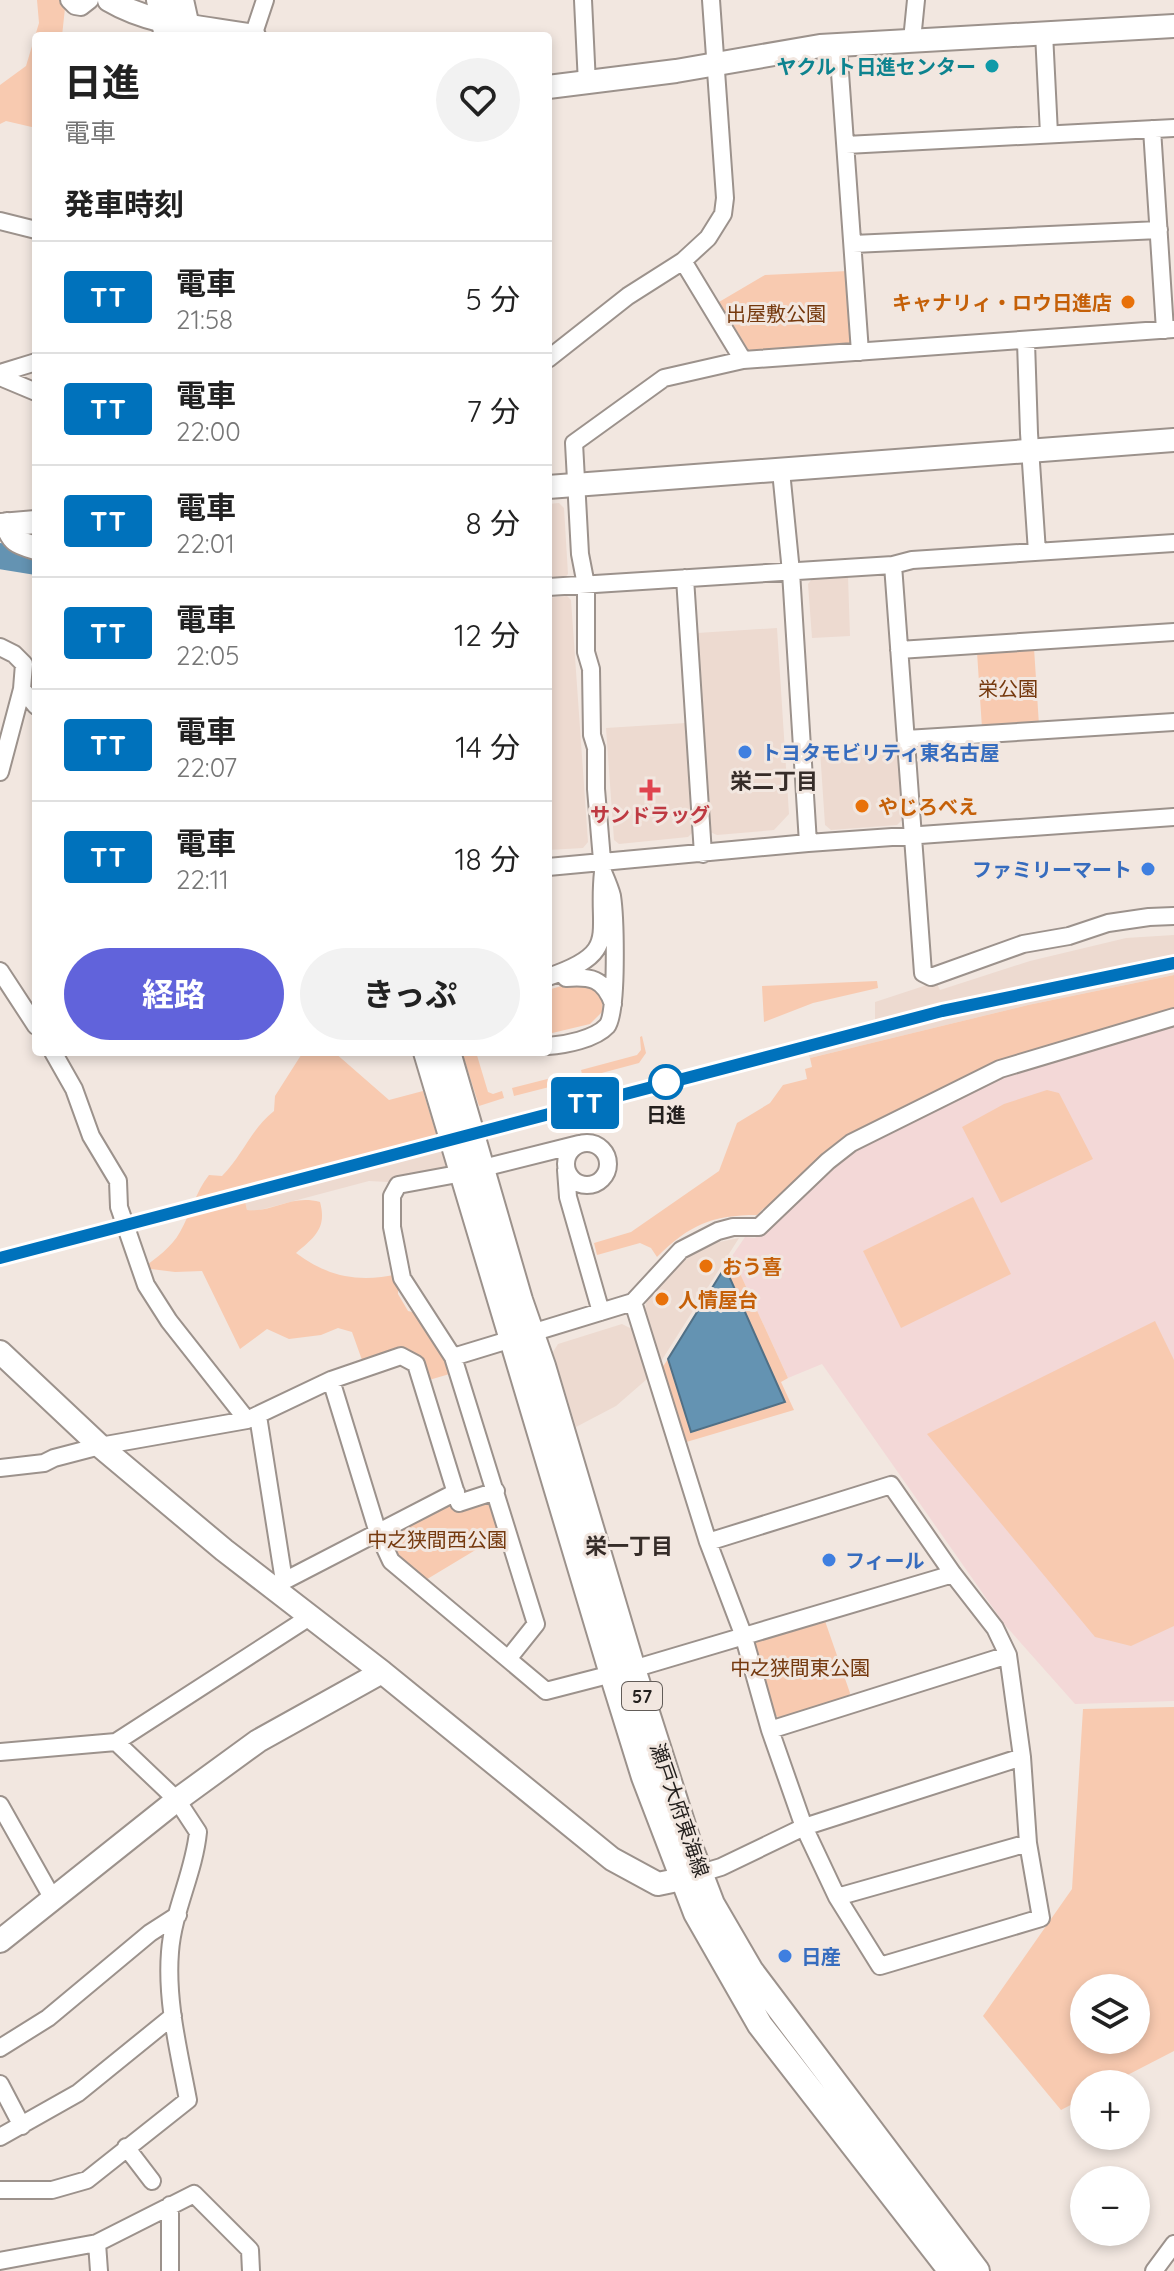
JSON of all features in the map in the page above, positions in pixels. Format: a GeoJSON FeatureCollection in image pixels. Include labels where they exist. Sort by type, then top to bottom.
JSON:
{"type":"FeatureCollection","features":[{"type":"Feature","properties":{"kind":"main road"},"geometry":{"type":"LineString","coordinates":[[173,24],[181,0]]}},
{"type":"Feature","properties":{"kind":"main road","name":"瀬戸大府東海線"},"geometry":{"type":"LineString","coordinates":[[428,1056],[473,1171]]}},
{"type":"Feature","properties":{"kind":"main road","name":"瀬戸大府東海線"},"geometry":{"type":"LineString","coordinates":[[449,1056],[473,1171],[622,1671],[644,1777],[691,1876],[714,1948],[760,2025],[951,2271]]}},
{"type":"Feature","properties":{"kind":"main road","name":"瀬戸大府東海線"},"geometry":{"type":"LineString","coordinates":[[691,1876],[712,1904],[751,1971],[977,2271]]}},
{"type":"Feature","properties":{"kind":"street"},"geometry":{"type":"LineString","coordinates":[[69,0],[81,7],[90,0]]}},
{"type":"Feature","properties":{"kind":"street"},"geometry":{"type":"LineString","coordinates":[[109,0],[131,13],[173,24],[227,32]]}},
{"type":"Feature","properties":{"kind":"street"},"geometry":{"type":"LineString","coordinates":[[255,32],[265,0]]}},
{"type":"Feature","properties":{"kind":"street"},"geometry":{"type":"LineString","coordinates":[[583,0],[587,84]]}},
{"type":"Feature","properties":{"kind":"street"},"geometry":{"type":"LineString","coordinates":[[552,356],[628,296],[683,261],[708,238],[723,214],[725,198],[711,0]]}},
{"type":"Feature","properties":{"kind":"street"},"geometry":{"type":"LineString","coordinates":[[912,40],[916,0]]}},
{"type":"Feature","properties":{"kind":"street"},"geometry":{"type":"LineString","coordinates":[[552,87],[838,45],[1174,26]]}},
{"type":"Feature","properties":{"kind":"street"},"geometry":{"type":"LineString","coordinates":[[1044,33],[1049,134]]}},
{"type":"Feature","properties":{"kind":"street"},"geometry":{"type":"LineString","coordinates":[[838,45],[860,352]]}},
{"type":"Feature","properties":{"kind":"street"},"geometry":{"type":"LineString","coordinates":[[846,145],[1174,128]]}},
{"type":"Feature","properties":{"kind":"street"},"geometry":{"type":"LineString","coordinates":[[552,976],[579,966],[598,947],[602,930],[600,895],[603,867],[574,443],[664,378],[743,360],[1170,330],[1152,129]]}},
{"type":"Feature","properties":{"kind":"street"},"geometry":{"type":"LineString","coordinates":[[0,221],[32,229]]}},
{"type":"Feature","properties":{"kind":"street"},"geometry":{"type":"LineString","coordinates":[[853,244],[1159,230]]}},
{"type":"Feature","properties":{"kind":"street"},"geometry":{"type":"LineString","coordinates":[[683,261],[743,360]]}},
{"type":"Feature","properties":{"kind":"street"},"geometry":{"type":"LineString","coordinates":[[1026,342],[1037,552]]}},
{"type":"Feature","properties":{"kind":"street"},"geometry":{"type":"LineString","coordinates":[[0,375],[32,363]]}},
{"type":"Feature","properties":{"kind":"street"},"geometry":{"type":"LineString","coordinates":[[0,375],[32,390]]}},
{"type":"Feature","properties":{"kind":"street"},"geometry":{"type":"LineString","coordinates":[[552,487],[1174,440]]}},
{"type":"Feature","properties":{"kind":"street"},"geometry":{"type":"LineString","coordinates":[[781,471],[791,572],[808,843]]}},
{"type":"Feature","properties":{"kind":"street"},"geometry":{"type":"LineString","coordinates":[[32,522],[4,524],[11,539],[32,547]]}},
{"type":"Feature","properties":{"kind":"street"},"geometry":{"type":"LineString","coordinates":[[552,587],[1174,543]]}},
{"type":"Feature","properties":{"kind":"street"},"geometry":{"type":"LineString","coordinates":[[893,565],[922,970],[928,977],[1023,944],[1069,936],[1108,923],[1174,916]]}},
{"type":"Feature","properties":{"kind":"street"},"geometry":{"type":"LineString","coordinates":[[685,578],[703,854]]}},
{"type":"Feature","properties":{"kind":"street"},"geometry":{"type":"LineString","coordinates":[[899,650],[1174,632]]}},
{"type":"Feature","properties":{"kind":"street"},"geometry":{"type":"LineString","coordinates":[[0,647],[24,664],[22,689],[0,772]]}},
{"type":"Feature","properties":{"kind":"street"},"geometry":{"type":"LineString","coordinates":[[22,689],[32,701]]}},
{"type":"Feature","properties":{"kind":"street"},"geometry":{"type":"LineString","coordinates":[[906,739],[1174,722]]}},
{"type":"Feature","properties":{"kind":"street"},"geometry":{"type":"LineString","coordinates":[[552,867],[603,867],[808,843],[1174,817]]}},
{"type":"Feature","properties":{"kind":"street"},"geometry":{"type":"LineString","coordinates":[[552,1045],[598,1033],[609,1024],[615,984],[612,895],[603,867]]}},
{"type":"Feature","properties":{"kind":"street"},"geometry":{"type":"LineString","coordinates":[[0,971],[32,1020]]}},
{"type":"Feature","properties":{"kind":"street"},"geometry":{"type":"LineString","coordinates":[[552,977],[587,977],[604,987],[613,1004]]}},
{"type":"Feature","properties":{"kind":"street"},"geometry":{"type":"LineString","coordinates":[[453,1357],[633,1302],[681,1250],[718,1231],[733,1227],[759,1227],[851,1143],[1000,1069],[1174,1017]]}},
{"type":"Feature","properties":{"kind":"street"},"geometry":{"type":"LineString","coordinates":[[55,1056],[74,1089],[91,1136],[118,1181],[119,1207],[146,1285],[169,1321],[252,1418],[278,1583]]}},
{"type":"Feature","properties":{"kind":"street"},"geometry":{"type":"LineString","coordinates":[[581,1144],[575,1146],[566,1157],[568,1197],[601,1312]]}},
{"type":"Feature","properties":{"kind":"street"},"geometry":{"type":"LineString","coordinates":[[508,1659],[536,1624],[453,1357],[402,1278],[392,1227],[392,1196],[398,1185],[473,1171],[581,1144],[594,1144],[604,1152],[608,1165],[604,1177],[593,1185],[574,1181],[566,1170]]}},
{"type":"Feature","properties":{"kind":"street"},"geometry":{"type":"LineString","coordinates":[[633,1302],[708,1542],[743,1634],[770,1730],[804,1827],[837,1897],[880,1966],[1041,1918],[1028,1843],[1022,1757],[1008,1655],[995,1628],[891,1485],[708,1542]]}},
{"type":"Feature","properties":{"kind":"street"},"geometry":{"type":"LineString","coordinates":[[0,1352],[100,1446],[224,1550],[278,1583],[311,1616],[612,1859],[658,1884],[721,1867],[804,1827],[1022,1757]]}},
{"type":"Feature","properties":{"kind":"street"},"geometry":{"type":"LineString","coordinates":[[0,1468],[44,1463],[100,1446],[252,1418],[331,1380],[401,1356],[416,1364],[459,1503],[496,1491]]}},
{"type":"Feature","properties":{"kind":"street"},"geometry":{"type":"LineString","coordinates":[[331,1380],[378,1533],[391,1561],[546,1691],[953,1574]]}},
{"type":"Feature","properties":{"kind":"street"},"geometry":{"type":"LineString","coordinates":[[278,1583],[456,1492]]}},
{"type":"Feature","properties":{"kind":"street"},"geometry":{"type":"LineString","coordinates":[[0,1752],[116,1742],[311,1616]]}},
{"type":"Feature","properties":{"kind":"street"},"geometry":{"type":"LineString","coordinates":[[770,1730],[1008,1655]]}},
{"type":"Feature","properties":{"kind":"street"},"geometry":{"type":"LineString","coordinates":[[0,1941],[177,1800],[258,1741],[382,1672]]}},
{"type":"Feature","properties":{"kind":"street"},"geometry":{"type":"LineString","coordinates":[[0,2190],[52,2190],[87,2180],[188,2100],[173,2016],[170,1952],[196,1858],[198,1832],[177,1800],[116,1742]]}},
{"type":"Feature","properties":{"kind":"street"},"geometry":{"type":"LineString","coordinates":[[0,1805],[53,1899]]}},
{"type":"Feature","properties":{"kind":"street"},"geometry":{"type":"LineString","coordinates":[[837,1897],[1028,1843]]}},
{"type":"Feature","properties":{"kind":"street"},"geometry":{"type":"LineString","coordinates":[[0,2048],[48,2018],[150,1933],[178,1915]]}},
{"type":"Feature","properties":{"kind":"street"},"geometry":{"type":"LineString","coordinates":[[0,2137],[78,2093],[173,2016]]}},
{"type":"Feature","properties":{"kind":"street"},"geometry":{"type":"LineString","coordinates":[[0,2084],[22,2126]]}},
{"type":"Feature","properties":{"kind":"street"},"geometry":{"type":"LineString","coordinates":[[126,2147],[152,2181]]}},
{"type":"Feature","properties":{"kind":"street"},"geometry":{"type":"LineString","coordinates":[[0,2261],[97,2243],[194,2194],[250,2250],[251,2271]]}},
{"type":"Feature","properties":{"kind":"street"},"geometry":{"type":"LineString","coordinates":[[170,2205],[170,2271]]}},
{"type":"Feature","properties":{"kind":"street"},"geometry":{"type":"LineString","coordinates":[[97,2243],[99,2271]]}},
{"type":"Feature","properties":{"kind":"street"},"geometry":{"type":"LineString","coordinates":[[1154,2271],[1174,2244]]}},
{"type":"Feature","properties":{"kind":"shaded area"},"geometry":{"type":"Polygon","coordinates":[[[559,503],[564,508],[568,574],[563,580],[552,581],[552,504],[559,503]]]}},
{"type":"Feature","properties":{"kind":"shaded area"},"geometry":{"type":"Polygon","coordinates":[[[848,576],[850,636],[812,638],[808,584],[812,579],[848,576]]]}},
{"type":"Feature","properties":{"kind":"shaded area"},"geometry":{"type":"Polygon","coordinates":[[[567,596],[571,600],[588,842],[583,848],[552,850],[552,598],[567,596]]]}},
{"type":"Feature","properties":{"kind":"shaded area","name":"トヨタモビリティ東名古屋"},"geometry":{"type":"Polygon","coordinates":[[[777,628],[789,814],[774,830],[717,835],[710,832],[697,633],[777,628]]]}},
{"type":"Feature","properties":{"kind":"shaded area"},"geometry":{"type":"Polygon","coordinates":[[[686,723],[693,832],[688,837],[619,844],[614,840],[606,728],[686,723]]]}},
{"type":"Feature","properties":{"kind":"shaded area"},"geometry":{"type":"Polygon","coordinates":[[[897,746],[902,820],[897,825],[831,830],[825,825],[820,750],[897,746]]]}},
{"type":"Feature","properties":{"kind":"shaded area"},"geometry":{"type":"Polygon","coordinates":[[[1174,935],[1174,975],[1028,1005],[810,1058],[804,1042],[875,1021],[875,1002],[936,982],[940,990],[1030,961],[1126,938],[1174,935]]]}},
{"type":"Feature","properties":{"kind":"shaded area"},"geometry":{"type":"Polygon","coordinates":[[[1174,1021],[1174,1701],[1075,1704],[1005,1625],[822,1364],[788,1378],[732,1256],[745,1237],[755,1238],[846,1151],[997,1075],[1174,1021]]]}},
{"type":"Feature","properties":{"kind":"shaded area"},"geometry":{"type":"Polygon","coordinates":[[[437,1136],[447,1170],[388,1182],[369,1181],[256,1211],[247,1210],[242,1188],[437,1136]]]}},
{"type":"Feature","properties":{"kind":"shaded area"},"geometry":{"type":"Polygon","coordinates":[[[739,1238],[660,1363],[645,1309],[647,1299],[693,1254],[719,1242],[739,1238]]]}},
{"type":"Feature","properties":{"kind":"shaded area"},"geometry":{"type":"Polygon","coordinates":[[[622,1324],[632,1329],[647,1379],[616,1406],[576,1427],[553,1352],[558,1344],[622,1324]]]}},
{"type":"Feature","properties":{"kind":"green space"},"geometry":{"type":"Polygon","coordinates":[[[37,0],[63,0],[62,32],[36,32],[39,23],[37,0]]]}},
{"type":"Feature","properties":{"kind":"green space"},"geometry":{"type":"Polygon","coordinates":[[[32,46],[32,127],[6,121],[0,124],[0,85],[26,66],[32,46]]]}},
{"type":"Feature","properties":{"kind":"green space","name":"出屋敷公園"},"geometry":{"type":"Polygon","coordinates":[[[848,271],[852,342],[849,347],[755,352],[748,349],[719,302],[765,275],[848,271]]]}},
{"type":"Feature","properties":{"kind":"green space","name":"栄公園"},"geometry":{"type":"Polygon","coordinates":[[[1034,648],[1039,725],[982,728],[977,652],[1034,648]]]}},
{"type":"Feature","properties":{"kind":"green space"},"geometry":{"type":"Polygon","coordinates":[[[1174,975],[1174,1012],[996,1065],[855,1136],[768,1211],[764,1208],[757,1215],[727,1217],[702,1224],[680,1237],[657,1257],[651,1248],[640,1243],[597,1255],[594,1243],[631,1232],[719,1171],[737,1123],[770,1103],[783,1085],[807,1079],[805,1069],[812,1067],[810,1058],[1028,1005],[1174,975]]]}},
{"type":"Feature","properties":{"kind":"green space"},"geometry":{"type":"Polygon","coordinates":[[[578,981],[586,982],[603,996],[602,1012],[590,1024],[552,1033],[552,989],[578,981]]]}},
{"type":"Feature","properties":{"kind":"green space"},"geometry":{"type":"Polygon","coordinates":[[[877,981],[878,988],[813,1003],[764,1022],[762,986],[877,981]]]}},
{"type":"Feature","properties":{"kind":"green space"},"geometry":{"type":"Polygon","coordinates":[[[642,1036],[646,1053],[639,1063],[583,1078],[581,1070],[637,1055],[641,1050],[642,1036]]]}},
{"type":"Feature","properties":{"kind":"green space"},"geometry":{"type":"Polygon","coordinates":[[[300,1056],[339,1056],[389,1100],[423,1091],[437,1136],[242,1188],[247,1210],[266,1209],[300,1200],[320,1202],[322,1219],[318,1231],[296,1253],[320,1268],[344,1276],[370,1278],[398,1274],[398,1294],[408,1311],[421,1314],[453,1373],[429,1380],[418,1357],[404,1350],[362,1360],[352,1332],[338,1328],[321,1335],[289,1339],[267,1329],[240,1349],[202,1271],[143,1268],[177,1237],[209,1175],[222,1176],[274,1111],[275,1096],[300,1056]]]}},
{"type":"Feature","properties":{"kind":"green space"},"geometry":{"type":"Polygon","coordinates":[[[463,1056],[477,1056],[488,1092],[502,1091],[504,1098],[479,1106],[463,1056]]]}},
{"type":"Feature","properties":{"kind":"green space"},"geometry":{"type":"Polygon","coordinates":[[[563,1075],[565,1083],[514,1096],[512,1088],[563,1075]]]}},
{"type":"Feature","properties":{"kind":"green space"},"geometry":{"type":"Polygon","coordinates":[[[1047,1090],[1059,1093],[1093,1159],[1001,1203],[962,1127],[1004,1104],[1047,1090]]]}},
{"type":"Feature","properties":{"kind":"green space"},"geometry":{"type":"Polygon","coordinates":[[[973,1197],[1011,1274],[901,1328],[863,1251],[973,1197]]]}},
{"type":"Feature","properties":{"kind":"green space"},"geometry":{"type":"Polygon","coordinates":[[[732,1256],[788,1378],[781,1382],[794,1410],[683,1443],[662,1368],[668,1359],[691,1432],[785,1402],[725,1267],[732,1256]]]}},
{"type":"Feature","properties":{"kind":"green space"},"geometry":{"type":"Polygon","coordinates":[[[1155,1321],[1174,1360],[1174,1626],[1131,1646],[1095,1637],[927,1434],[1155,1321]]]}},
{"type":"Feature","properties":{"kind":"green space","name":"中之狭間西公園"},"geometry":{"type":"Polygon","coordinates":[[[451,1499],[455,1511],[486,1502],[493,1506],[502,1534],[424,1581],[398,1557],[384,1532],[451,1499]]]}},
{"type":"Feature","properties":{"kind":"green space","name":"中之狭間東公園"},"geometry":{"type":"Polygon","coordinates":[[[824,1618],[850,1693],[848,1698],[780,1718],[774,1715],[754,1641],[824,1618]]]}},
{"type":"Feature","properties":{"kind":"green space"},"geometry":{"type":"Polygon","coordinates":[[[1174,1707],[1174,2051],[1137,2070],[1070,2070],[1070,2105],[1061,2110],[983,2016],[1072,1889],[1083,1709],[1174,1707]]]}},
{"type":"Feature","properties":{"kind":"water"},"geometry":{"type":"Polygon","coordinates":[[[725,1267],[785,1402],[691,1432],[668,1359],[725,1267]]]}},
{"type":"Feature","properties":{"kind":"waterway"},"geometry":{"type":"LineString","coordinates":[[0,556],[32,561]]}},
{"type":"Feature","properties":{"kind":"railway"},"geometry":{"type":"LineString","coordinates":[[245,1194],[942,1011],[1174,963]]}},
{"type":"Feature","properties":{"kind":"train","name":"TT"},"geometry":{"type":"LineString","coordinates":[[0,1258],[942,1011],[1174,963]]}},
{"type":"Feature","properties":{"kind":"place","name":"ヤクルト日進センター"},"geometry":{"type":"Point","coordinates":[992,66]}},
{"type":"Feature","properties":{"kind":"place","name":"キャナリィ・ロウ日進店"},"geometry":{"type":"Point","coordinates":[1128,302]}},
{"type":"Feature","properties":{"kind":"place","name":"トヨタモビリティ東名古屋"},"geometry":{"type":"Point","coordinates":[745,752]}},
{"type":"Feature","properties":{"kind":"place","name":"サンドラッグ"},"geometry":{"type":"Point","coordinates":[650,790]}},
{"type":"Feature","properties":{"kind":"place","name":"やじろべえ"},"geometry":{"type":"Point","coordinates":[862,806]}},
{"type":"Feature","properties":{"kind":"place","name":"ファミリーマート"},"geometry":{"type":"Point","coordinates":[1148,869]}},
{"type":"Feature","properties":{"kind":"place","name":"日進"},"geometry":{"type":"Point","coordinates":[666,1082]}},
{"type":"Feature","properties":{"kind":"place","name":"おう喜"},"geometry":{"type":"Point","coordinates":[706,1266]}},
{"type":"Feature","properties":{"kind":"place","name":"人情屋台"},"geometry":{"type":"Point","coordinates":[662,1299]}},
{"type":"Feature","properties":{"kind":"place","name":"フィール"},"geometry":{"type":"Point","coordinates":[829,1560]}},
{"type":"Feature","properties":{"kind":"place","name":"日産"},"geometry":{"type":"Point","coordinates":[785,1956]}},
{"type":"Feature","properties":{"kind":"district","name":"栄二丁目"},"geometry":{"type":"Point","coordinates":[774,781]}},
{"type":"Feature","properties":{"kind":"district","name":"栄一丁目"},"geometry":{"type":"Point","coordinates":[629,1546]}}]}
